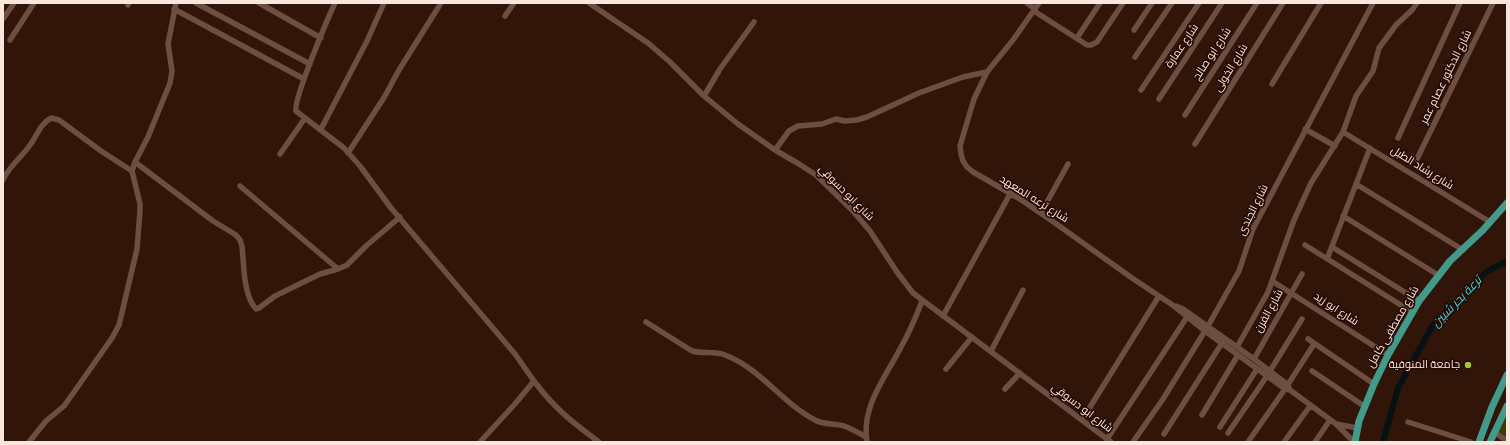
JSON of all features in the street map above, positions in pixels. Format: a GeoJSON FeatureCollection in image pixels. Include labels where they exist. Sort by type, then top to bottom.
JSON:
{"type":"FeatureCollection","features":[{"type":"Feature","properties":{"kind":"main road","name":"شارع مصطفى كامل"},"geometry":{"type":"LineString","coordinates":[[1354,442],[1364,406],[1374,384],[1388,355],[1419,301],[1438,275],[1507,203]]}},
{"type":"Feature","properties":{"kind":"main road"},"geometry":{"type":"LineString","coordinates":[[1479,442],[1492,407],[1507,375]]}},
{"type":"Feature","properties":{"kind":"main road"},"geometry":{"type":"LineString","coordinates":[[1490,442],[1507,406]]}},
{"type":"Feature","properties":{"kind":"street"},"geometry":{"type":"LineString","coordinates":[[3,19],[14,3]]}},
{"type":"Feature","properties":{"kind":"street"},"geometry":{"type":"LineString","coordinates":[[10,40],[34,3]]}},
{"type":"Feature","properties":{"kind":"street"},"geometry":{"type":"LineString","coordinates":[[196,3],[310,64]]}},
{"type":"Feature","properties":{"kind":"street"},"geometry":{"type":"LineString","coordinates":[[260,3],[321,38]]}},
{"type":"Feature","properties":{"kind":"street"},"geometry":{"type":"LineString","coordinates":[[335,3],[304,79],[295,108],[298,113],[321,129],[348,152],[391,208],[515,354],[551,403],[599,442]]}},
{"type":"Feature","properties":{"kind":"street"},"geometry":{"type":"LineString","coordinates":[[321,129],[367,41],[384,3]]}},
{"type":"Feature","properties":{"kind":"street"},"geometry":{"type":"LineString","coordinates":[[348,152],[385,96],[440,3]]}},
{"type":"Feature","properties":{"kind":"street"},"geometry":{"type":"LineString","coordinates":[[505,16],[514,3]]}},
{"type":"Feature","properties":{"kind":"street","name":"شارع ابو دسوقي"},"geometry":{"type":"LineString","coordinates":[[588,3],[598,5],[648,43],[670,62],[704,96],[738,124],[774,150],[816,175],[852,210],[870,232],[908,287],[922,301],[1109,440]]}},
{"type":"Feature","properties":{"kind":"street"},"geometry":{"type":"LineString","coordinates":[[1027,3],[1034,10],[1087,45],[1091,45],[1096,42],[1123,3]]}},
{"type":"Feature","properties":{"kind":"street","name":"شارع ترعه المعهد"},"geometry":{"type":"LineString","coordinates":[[1039,3],[1013,40],[987,72],[974,99],[960,146],[961,154],[968,167],[989,182],[1041,213],[1174,306],[1187,317],[1237,347],[1257,369],[1269,373]]}},
{"type":"Feature","properties":{"kind":"street"},"geometry":{"type":"LineString","coordinates":[[1077,38],[1100,3]]}},
{"type":"Feature","properties":{"kind":"street"},"geometry":{"type":"LineString","coordinates":[[1134,30],[1152,3]]}},
{"type":"Feature","properties":{"kind":"street"},"geometry":{"type":"LineString","coordinates":[[1134,57],[1172,3]]}},
{"type":"Feature","properties":{"kind":"street"},"geometry":{"type":"LineString","coordinates":[[1141,90],[1199,3]]}},
{"type":"Feature","properties":{"kind":"street","name":"شارع عمارة"},"geometry":{"type":"LineString","coordinates":[[1159,99],[1222,3]]}},
{"type":"Feature","properties":{"kind":"street","name":"شارع ابو صالح"},"geometry":{"type":"LineString","coordinates":[[1184,115],[1257,3]]}},
{"type":"Feature","properties":{"kind":"street","name":"شارع الخولى"},"geometry":{"type":"LineString","coordinates":[[1195,144],[1283,3]]}},
{"type":"Feature","properties":{"kind":"street"},"geometry":{"type":"LineString","coordinates":[[1272,84],[1321,3]]}},
{"type":"Feature","properties":{"kind":"street","name":"شارع الجندى"},"geometry":{"type":"LineString","coordinates":[[1133,442],[1163,399],[1207,328],[1242,267],[1253,229],[1373,3]]}},
{"type":"Feature","properties":{"kind":"street"},"geometry":{"type":"LineString","coordinates":[[1237,347],[1268,292],[1283,248],[1303,201],[1317,173],[1343,132],[1356,96],[1373,71],[1379,48],[1396,25],[1412,10],[1417,3]]}},
{"type":"Feature","properties":{"kind":"street"},"geometry":{"type":"LineString","coordinates":[[1398,138],[1460,3]]}},
{"type":"Feature","properties":{"kind":"street","name":"شارع الدكتور عصام عمر"},"geometry":{"type":"LineString","coordinates":[[1417,159],[1493,3]]}},
{"type":"Feature","properties":{"kind":"street"},"geometry":{"type":"LineString","coordinates":[[29,442],[46,421],[64,406],[112,338],[119,325],[137,249],[140,204],[132,171],[134,162],[148,137],[170,84],[172,70],[168,44],[175,6],[304,79]]}},
{"type":"Feature","properties":{"kind":"street"},"geometry":{"type":"LineString","coordinates":[[704,96],[720,69],[754,22]]}},
{"type":"Feature","properties":{"kind":"street"},"geometry":{"type":"LineString","coordinates":[[774,150],[789,131],[798,126],[822,124],[836,119],[845,121],[862,118],[963,77],[987,72]]}},
{"type":"Feature","properties":{"kind":"street"},"geometry":{"type":"LineString","coordinates":[[3,180],[9,169],[32,144],[38,131],[52,118],[59,120],[101,151],[132,171]]}},
{"type":"Feature","properties":{"kind":"street"},"geometry":{"type":"LineString","coordinates":[[280,154],[305,118]]}},
{"type":"Feature","properties":{"kind":"street"},"geometry":{"type":"LineString","coordinates":[[1305,129],[1335,146]]}},
{"type":"Feature","properties":{"kind":"street","name":"شارع رشاد الطبل"},"geometry":{"type":"LineString","coordinates":[[1343,132],[1490,222]]}},
{"type":"Feature","properties":{"kind":"street"},"geometry":{"type":"LineString","coordinates":[[1327,259],[1370,148]]}},
{"type":"Feature","properties":{"kind":"street"},"geometry":{"type":"LineString","coordinates":[[134,162],[213,221],[236,235],[242,246],[247,288],[256,309],[274,296],[320,274],[347,265],[366,246],[400,217]]}},
{"type":"Feature","properties":{"kind":"street"},"geometry":{"type":"LineString","coordinates":[[1041,213],[1068,164]]}},
{"type":"Feature","properties":{"kind":"street"},"geometry":{"type":"LineString","coordinates":[[1356,184],[1462,250]]}},
{"type":"Feature","properties":{"kind":"street"},"geometry":{"type":"LineString","coordinates":[[240,186],[338,269]]}},
{"type":"Feature","properties":{"kind":"street"},"geometry":{"type":"LineString","coordinates":[[943,316],[1010,194]]}},
{"type":"Feature","properties":{"kind":"street"},"geometry":{"type":"LineString","coordinates":[[1343,216],[1438,275]]}},
{"type":"Feature","properties":{"kind":"street"},"geometry":{"type":"LineString","coordinates":[[1304,245],[1412,312]]}},
{"type":"Feature","properties":{"kind":"street"},"geometry":{"type":"LineString","coordinates":[[1332,247],[1419,301]]}},
{"type":"Feature","properties":{"kind":"street","name":"شارع الفرن"},"geometry":{"type":"LineString","coordinates":[[1254,359],[1302,274]]}},
{"type":"Feature","properties":{"kind":"street","name":"شارع ابو زيد"},"geometry":{"type":"LineString","coordinates":[[1272,280],[1388,355]]}},
{"type":"Feature","properties":{"kind":"street"},"geometry":{"type":"LineString","coordinates":[[991,351],[1023,290]]}},
{"type":"Feature","properties":{"kind":"street"},"geometry":{"type":"LineString","coordinates":[[1082,420],[1159,296]]}},
{"type":"Feature","properties":{"kind":"street"},"geometry":{"type":"LineString","coordinates":[[646,322],[692,351],[699,353],[720,353],[732,358],[816,420],[824,424],[844,426],[867,439],[870,406],[873,398],[911,328],[922,301]]}},
{"type":"Feature","properties":{"kind":"street","name":"شارع ترعه المعهد"},"geometry":{"type":"LineString","coordinates":[[1174,306],[1183,309],[1207,328],[1222,343],[1238,354],[1254,359],[1310,406],[1336,424],[1354,442]]}},
{"type":"Feature","properties":{"kind":"street"},"geometry":{"type":"LineString","coordinates":[[1109,440],[1187,317]]}},
{"type":"Feature","properties":{"kind":"street"},"geometry":{"type":"LineString","coordinates":[[1228,433],[1269,373],[1302,319]]}},
{"type":"Feature","properties":{"kind":"street"},"geometry":{"type":"LineString","coordinates":[[946,369],[972,337]]}},
{"type":"Feature","properties":{"kind":"street"},"geometry":{"type":"LineString","coordinates":[[1308,339],[1374,384]]}},
{"type":"Feature","properties":{"kind":"street"},"geometry":{"type":"LineString","coordinates":[[1164,434],[1222,343]]}},
{"type":"Feature","properties":{"kind":"street"},"geometry":{"type":"LineString","coordinates":[[1248,442],[1288,388],[1314,344]]}},
{"type":"Feature","properties":{"kind":"street"},"geometry":{"type":"LineString","coordinates":[[1202,415],[1238,354]]}},
{"type":"Feature","properties":{"kind":"street"},"geometry":{"type":"LineString","coordinates":[[1220,426],[1257,369]]}},
{"type":"Feature","properties":{"kind":"street"},"geometry":{"type":"LineString","coordinates":[[1312,371],[1364,406]]}},
{"type":"Feature","properties":{"kind":"street"},"geometry":{"type":"LineString","coordinates":[[1005,389],[1020,373]]}},
{"type":"Feature","properties":{"kind":"street"},"geometry":{"type":"LineString","coordinates":[[480,442],[510,410],[534,381]]}},
{"type":"Feature","properties":{"kind":"street"},"geometry":{"type":"LineString","coordinates":[[1284,442],[1310,406]]}},
{"type":"Feature","properties":{"kind":"street"},"geometry":{"type":"LineString","coordinates":[[1315,442],[1330,420]]}},
{"type":"Feature","properties":{"kind":"street"},"geometry":{"type":"LineString","coordinates":[[1408,422],[1471,442]]}},
{"type":"Feature","properties":{"kind":"street","name":"شارع ترعه المعهد"},"geometry":{"type":"LineString","coordinates":[[1336,424],[1357,428]]}},
{"type":"Feature","properties":{"kind":"street"},"geometry":{"type":"LineString","coordinates":[[1494,432],[1507,441]]}},
{"type":"Feature","properties":{"kind":"shaded area"},"geometry":{"type":"Polygon","coordinates":[[[1507,411],[1507,441],[1494,432],[1507,411]]]}},
{"type":"Feature","properties":{"kind":"waterway","name":"ترعة بحر شبين"},"geometry":{"type":"LineString","coordinates":[[1383,442],[1398,388],[1433,325],[1486,272],[1507,261]]}},
{"type":"Feature","properties":{"kind":"place","name":"جامعة المنوفية"},"geometry":{"type":"Point","coordinates":[1468,365]}}]}
